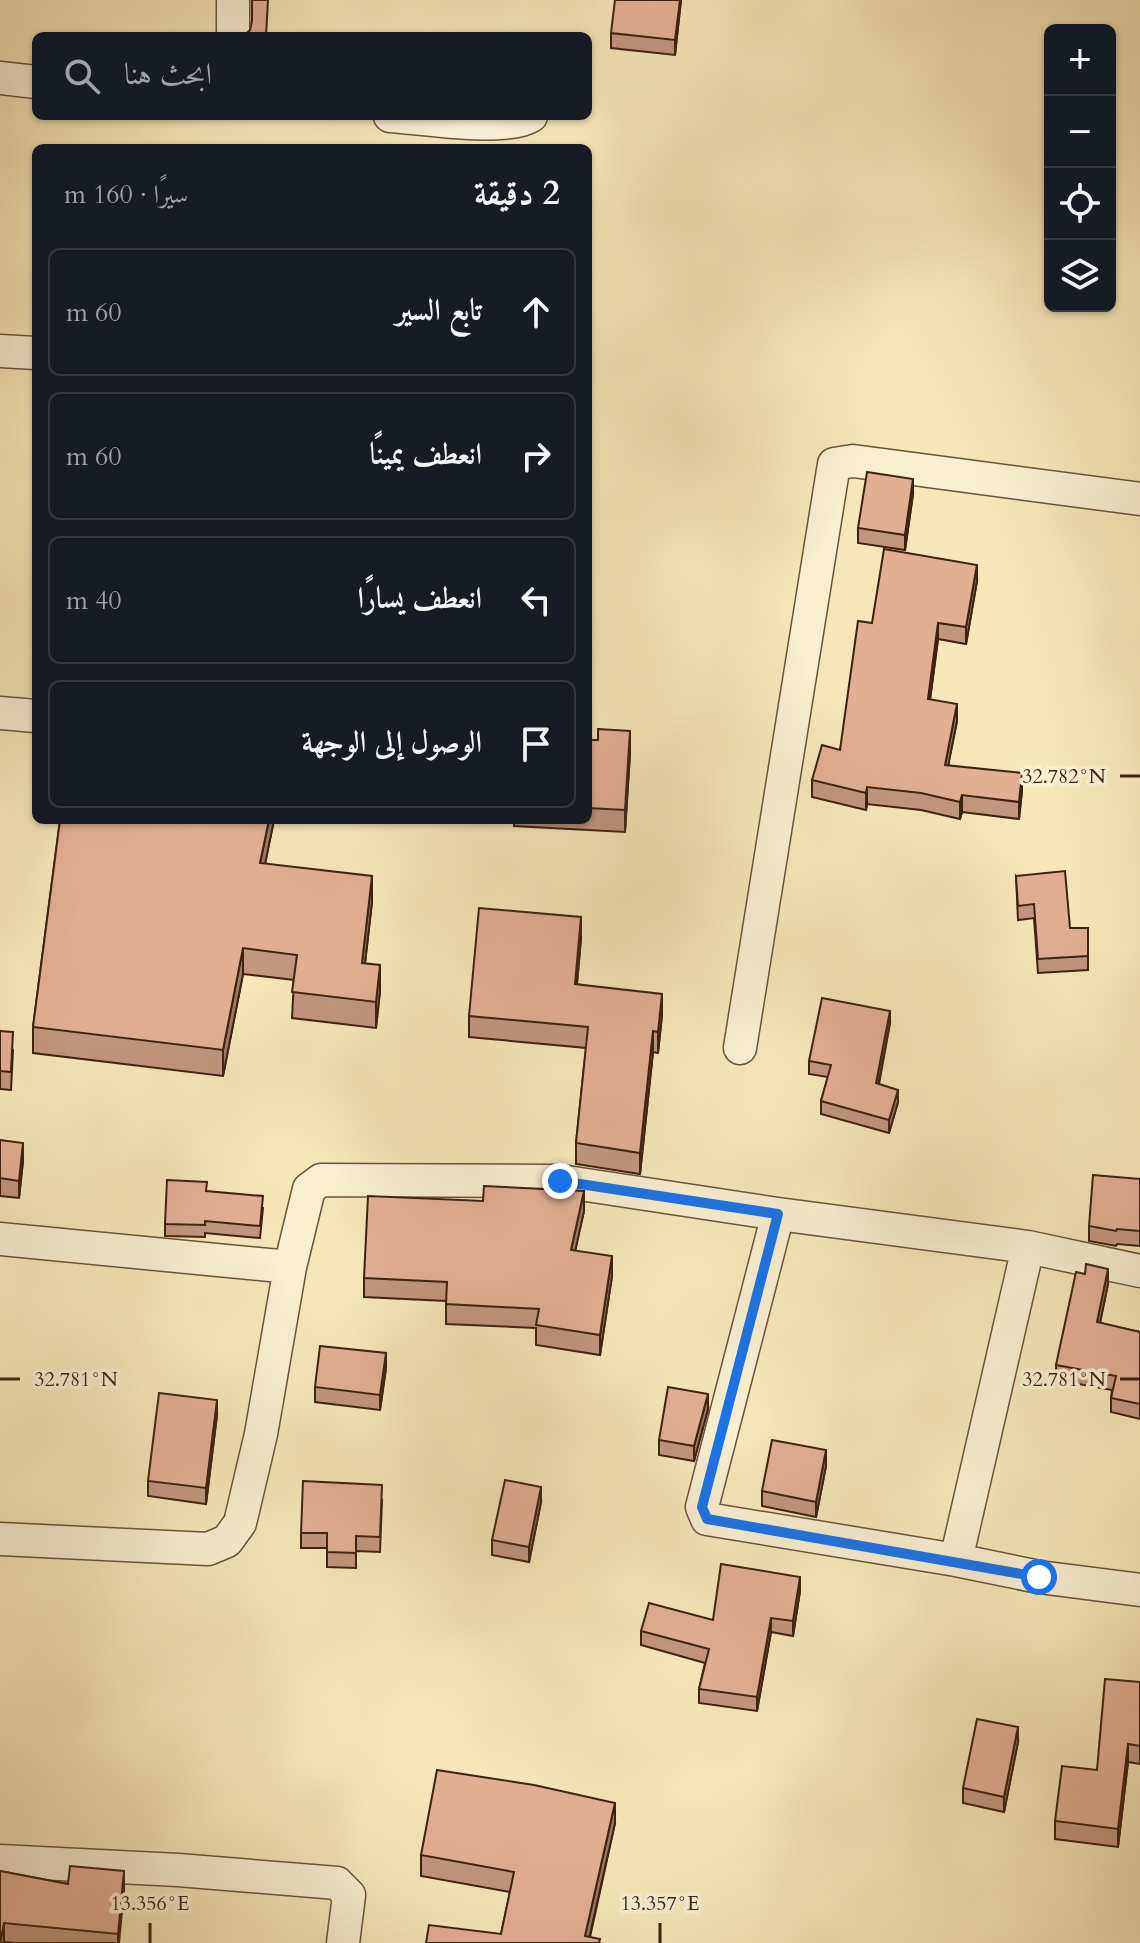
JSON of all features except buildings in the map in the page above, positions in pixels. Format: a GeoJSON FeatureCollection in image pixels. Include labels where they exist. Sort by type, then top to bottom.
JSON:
{"type":"FeatureCollection","features":[{"type":"Feature","properties":{"kind":"street"},"geometry":{"type":"LineString","coordinates":[[233,0],[233,32]]}},
{"type":"Feature","properties":{"kind":"street"},"geometry":{"type":"LineString","coordinates":[[0,78],[32,82]]}},
{"type":"Feature","properties":{"kind":"street"},"geometry":{"type":"LineString","coordinates":[[446,120],[501,124],[524,120]]}},
{"type":"Feature","properties":{"kind":"street"},"geometry":{"type":"LineString","coordinates":[[0,351],[32,353]]}},
{"type":"Feature","properties":{"kind":"street"},"geometry":{"type":"LineString","coordinates":[[740,1048],[834,464],[853,461],[1140,499]]}},
{"type":"Feature","properties":{"kind":"street"},"geometry":{"type":"LineString","coordinates":[[0,713],[32,716]]}},
{"type":"Feature","properties":{"kind":"street"},"geometry":{"type":"LineString","coordinates":[[0,1539],[208,1549],[227,1541],[240,1523],[257,1449],[290,1267],[309,1189],[321,1180],[560,1181],[1028,1247],[1140,1271]]}},
{"type":"Feature","properties":{"kind":"street"},"geometry":{"type":"LineString","coordinates":[[778,1214],[702,1507],[707,1519],[956,1560],[1039,1577],[1140,1590]]}},
{"type":"Feature","properties":{"kind":"street"},"geometry":{"type":"LineString","coordinates":[[0,1239],[290,1267]]}},
{"type":"Feature","properties":{"kind":"street"},"geometry":{"type":"LineString","coordinates":[[956,1560],[1028,1247]]}},
{"type":"Feature","properties":{"kind":"street"},"geometry":{"type":"LineString","coordinates":[[0,1861],[178,1870],[337,1883],[349,1895],[343,1943]]}},
{"type":"Feature","properties":{"kind":"route"},"geometry":{"type":"LineString","coordinates":[[560,1181],[778,1214],[702,1507],[707,1519],[956,1560],[1039,1577]]}}]}
